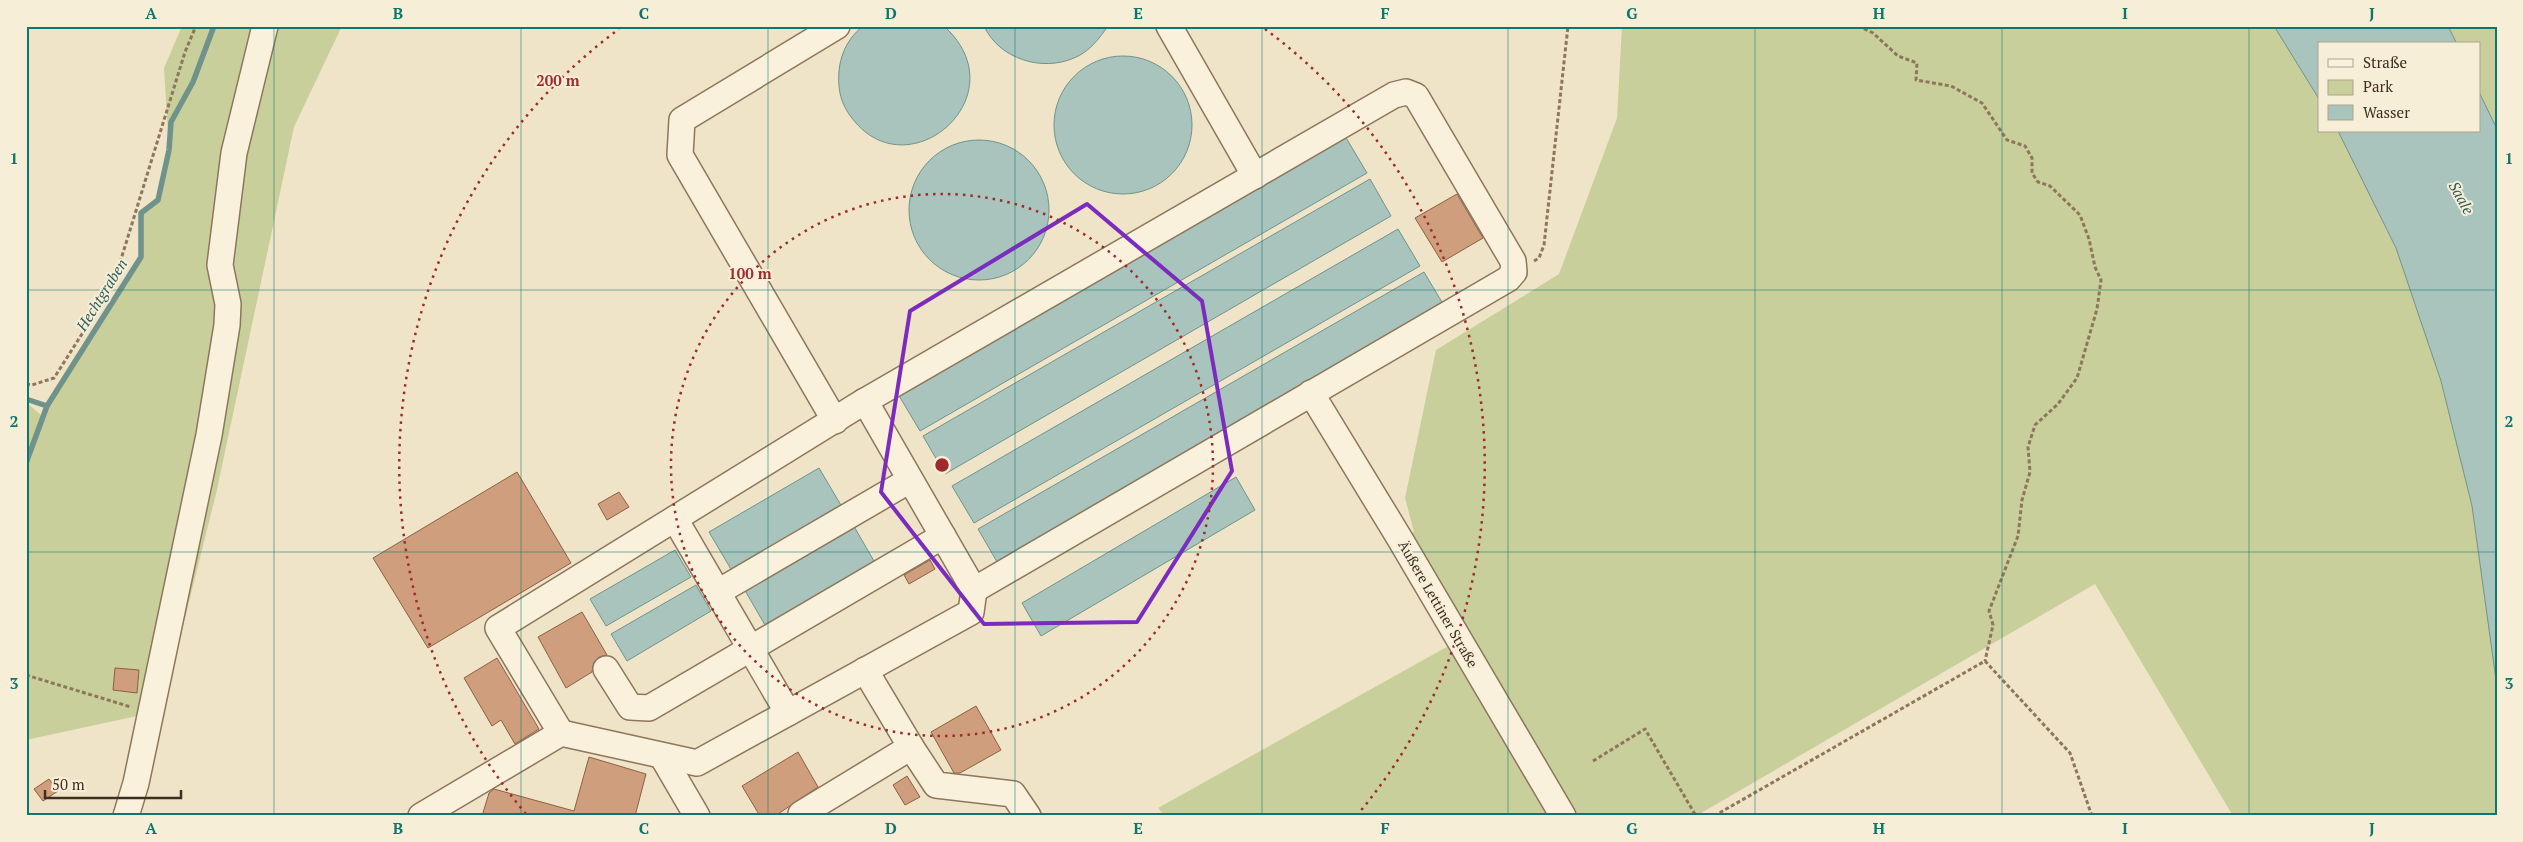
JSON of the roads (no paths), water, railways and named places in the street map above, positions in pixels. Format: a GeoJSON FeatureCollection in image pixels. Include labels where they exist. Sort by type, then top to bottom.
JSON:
{"type":"FeatureCollection","features":[{"type":"Feature","properties":{"kind":"street"},"geometry":{"type":"LineString","coordinates":[[126,816],[136,783],[209,435],[227,325],[228,304],[220,265],[234,153],[265,26]]}},
{"type":"Feature","properties":{"kind":"street"},"geometry":{"type":"LineString","coordinates":[[835,421],[680,155],[682,120],[837,26]]}},
{"type":"Feature","properties":{"kind":"street"},"geometry":{"type":"LineString","coordinates":[[1169,26],[1255,176]]}},
{"type":"Feature","properties":{"kind":"street"},"geometry":{"type":"LineString","coordinates":[[561,732],[498,628],[865,401],[1394,95],[1406,92],[1416,96],[1513,261],[1514,272],[1508,279],[974,590]]}},
{"type":"Feature","properties":{"kind":"street","name":"Äußere Lettiner Straße"},"geometry":{"type":"LineString","coordinates":[[1311,394],[1400,539],[1563,816]]}},
{"type":"Feature","properties":{"kind":"street"},"geometry":{"type":"LineString","coordinates":[[421,816],[561,732],[697,763],[971,612],[974,590],[865,401]]}},
{"type":"Feature","properties":{"kind":"street"},"geometry":{"type":"LineString","coordinates":[[718,592],[910,480]]}},
{"type":"Feature","properties":{"kind":"street"},"geometry":{"type":"LineString","coordinates":[[675,519],[788,712]]}},
{"type":"Feature","properties":{"kind":"street"},"geometry":{"type":"LineString","coordinates":[[606,669],[630,707],[649,708],[943,536]]}},
{"type":"Feature","properties":{"kind":"street"},"geometry":{"type":"LineString","coordinates":[[865,670],[936,785],[1013,794],[1028,816]]}},
{"type":"Feature","properties":{"kind":"street"},"geometry":{"type":"LineString","coordinates":[[802,816],[801,814],[911,747]]}},
{"type":"Feature","properties":{"kind":"street"},"geometry":{"type":"LineString","coordinates":[[662,756],[697,816]]}},
{"type":"Feature","properties":{"kind":"water"},"geometry":{"type":"Polygon","coordinates":[[[863,26],[944,26],[964,52],[970,79],[964,104],[950,124],[929,139],[904,145],[879,140],[856,123],[842,102],[839,86],[839,69],[843,53],[851,38],[863,26]]]}},
{"type":"Feature","properties":{"kind":"water"},"geometry":{"type":"Polygon","coordinates":[[[984,26],[1108,26],[1089,49],[1074,58],[1049,64],[1023,60],[1011,54],[1000,47],[984,26]]]}},
{"type":"Feature","properties":{"kind":"water"},"geometry":{"type":"Polygon","coordinates":[[[2274,26],[2448,26],[2456,42],[2318,42],[2318,97],[2274,26]]]}},
{"type":"Feature","properties":{"kind":"water"},"geometry":{"type":"Polygon","coordinates":[[[1123,56],[1137,57],[1150,61],[1162,67],[1172,76],[1181,86],[1187,98],[1191,111],[1191,139],[1187,152],[1181,164],[1172,174],[1162,183],[1150,189],[1137,193],[1123,194],[1109,193],[1096,189],[1084,183],[1074,174],[1065,164],[1059,152],[1055,139],[1054,125],[1055,111],[1059,98],[1065,86],[1074,76],[1084,67],[1096,61],[1109,57],[1123,56]]]}},
{"type":"Feature","properties":{"kind":"water","name":"Saale"},"geometry":{"type":"Polygon","coordinates":[[[2480,94],[2497,129],[2497,687],[2472,506],[2441,381],[2396,248],[2338,132],[2480,132],[2480,94]]]}},
{"type":"Feature","properties":{"kind":"water"},"geometry":{"type":"Polygon","coordinates":[[[1345,136],[1367,173],[920,431],[898,394],[1345,136]]]}},
{"type":"Feature","properties":{"kind":"water"},"geometry":{"type":"Polygon","coordinates":[[[979,140],[993,141],[1006,145],[1029,160],[1044,183],[1048,196],[1048,224],[1044,237],[1029,260],[1006,275],[993,279],[979,280],[965,279],[952,275],[929,260],[914,237],[910,224],[909,210],[910,196],[914,183],[929,160],[952,145],[965,141],[979,140]]]}},
{"type":"Feature","properties":{"kind":"water"},"geometry":{"type":"Polygon","coordinates":[[[1370,179],[1391,216],[945,474],[923,436],[1370,179]]]}},
{"type":"Feature","properties":{"kind":"water"},"geometry":{"type":"Polygon","coordinates":[[[1398,229],[1420,266],[974,523],[952,486],[1398,229]]]}},
{"type":"Feature","properties":{"kind":"water"},"geometry":{"type":"Polygon","coordinates":[[[1424,272],[1446,309],[1000,567],[978,529],[1424,272]]]}},
{"type":"Feature","properties":{"kind":"water"},"geometry":{"type":"Polygon","coordinates":[[[819,468],[845,512],[735,576],[709,532],[819,468]]]}},
{"type":"Feature","properties":{"kind":"water"},"geometry":{"type":"Polygon","coordinates":[[[1236,477],[1255,510],[1041,636],[1022,603],[1236,477]]]}},
{"type":"Feature","properties":{"kind":"water"},"geometry":{"type":"Polygon","coordinates":[[[852,523],[878,568],[769,632],[743,587],[852,523]]]}},
{"type":"Feature","properties":{"kind":"water"},"geometry":{"type":"Polygon","coordinates":[[[675,550],[691,577],[606,626],[590,599],[675,550]]]}},
{"type":"Feature","properties":{"kind":"water"},"geometry":{"type":"Polygon","coordinates":[[[696,585],[711,611],[627,661],[611,634],[696,585]]]}},
{"type":"Feature","properties":{"kind":"waterway","name":"Hechtgraben"},"geometry":{"type":"LineString","coordinates":[[26,463],[47,406],[141,257],[141,213],[158,200],[169,150],[171,122],[193,82],[214,26]]}},
{"type":"Feature","properties":{"kind":"waterway"},"geometry":{"type":"LineString","coordinates":[[26,399],[47,406]]}}]}
